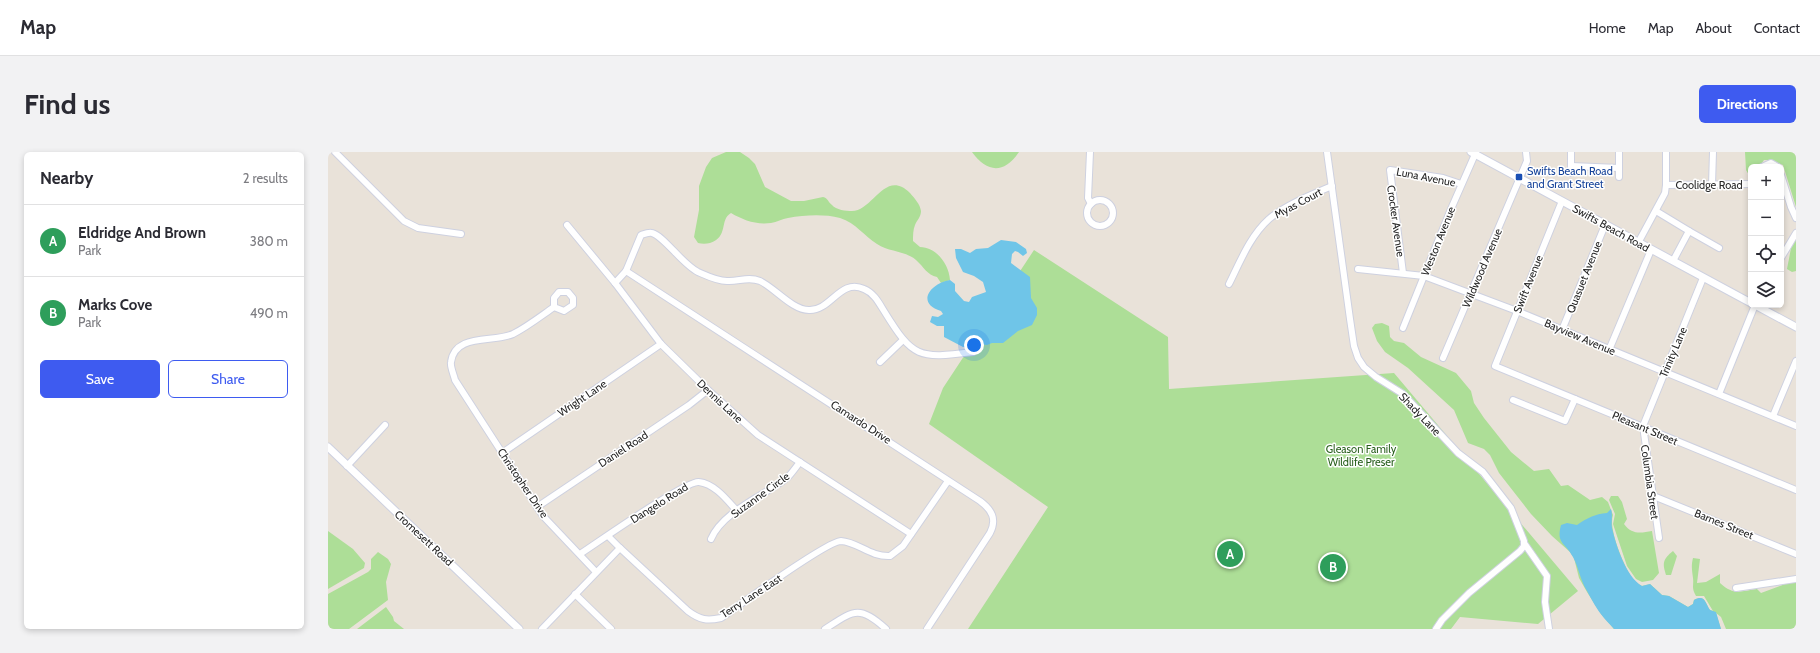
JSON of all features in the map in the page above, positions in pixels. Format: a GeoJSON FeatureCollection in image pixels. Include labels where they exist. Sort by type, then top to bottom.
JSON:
{"type":"FeatureCollection","features":[{"type":"Feature","properties":{"kind":"street"},"geometry":{"type":"LineString","coordinates":[[335,152],[404,221],[418,228],[461,234]]}},
{"type":"Feature","properties":{"kind":"street"},"geometry":{"type":"LineString","coordinates":[[1090,152],[1088,198],[1091,204]]}},
{"type":"Feature","properties":{"kind":"street","name":"Shady Lane"},"geometry":{"type":"LineString","coordinates":[[1328,152],[1350,319],[1354,346],[1358,358],[1364,367],[1376,377],[1403,394],[1458,453],[1482,472],[1511,508],[1522,534],[1524,543],[1547,576],[1545,608],[1549,629]]}},
{"type":"Feature","properties":{"kind":"street","name":"Wildwood Avenue"},"geometry":{"type":"LineString","coordinates":[[1443,358],[1526,161],[1526,152]]}},
{"type":"Feature","properties":{"kind":"street"},"geometry":{"type":"LineString","coordinates":[[1572,152],[1571,170],[1620,168]]}},
{"type":"Feature","properties":{"kind":"street"},"geometry":{"type":"LineString","coordinates":[[1619,152],[1619,177]]}},
{"type":"Feature","properties":{"kind":"street"},"geometry":{"type":"LineString","coordinates":[[1638,242],[1665,193],[1666,152]]}},
{"type":"Feature","properties":{"kind":"street"},"geometry":{"type":"LineString","coordinates":[[1712,186],[1713,152]]}},
{"type":"Feature","properties":{"kind":"street","name":"Swifts Beach Road"},"geometry":{"type":"LineString","coordinates":[[1474,153],[1748,301]]}},
{"type":"Feature","properties":{"kind":"street","name":"Weston Avenue"},"geometry":{"type":"LineString","coordinates":[[1403,328],[1474,153]]}},
{"type":"Feature","properties":{"kind":"street","name":"Luna Avenue"},"geometry":{"type":"LineString","coordinates":[[1390,170],[1443,178],[1462,184]]}},
{"type":"Feature","properties":{"kind":"street","name":"Crocker Avenue"},"geometry":{"type":"LineString","coordinates":[[1390,170],[1403,273]]}},
{"type":"Feature","properties":{"kind":"street","name":"Coolidge Road"},"geometry":{"type":"LineString","coordinates":[[1666,185],[1712,186],[1748,184]]}},
{"type":"Feature","properties":{"kind":"street"},"geometry":{"type":"LineString","coordinates":[[1784,185],[1796,218]]}},
{"type":"Feature","properties":{"kind":"street","name":"Myas Court"},"geometry":{"type":"LineString","coordinates":[[1229,284],[1249,245],[1269,219],[1286,208],[1332,186]]}},
{"type":"Feature","properties":{"kind":"street"},"geometry":{"type":"LineString","coordinates":[[1100,201],[1109,205],[1113,214],[1108,223],[1099,226],[1090,222],[1087,213],[1091,204],[1100,201]]}},
{"type":"Feature","properties":{"kind":"street","name":"Swift Avenue"},"geometry":{"type":"LineString","coordinates":[[1495,366],[1562,201]]}},
{"type":"Feature","properties":{"kind":"street"},"geometry":{"type":"LineString","coordinates":[[1656,211],[1719,248]]}},
{"type":"Feature","properties":{"kind":"street","name":"Dennis Lane"},"geometry":{"type":"LineString","coordinates":[[567,225],[615,283],[661,344],[708,390],[758,435],[911,534]]}},
{"type":"Feature","properties":{"kind":"street","name":"Quasuet Avenue"},"geometry":{"type":"LineString","coordinates":[[1562,330],[1605,225]]}},
{"type":"Feature","properties":{"kind":"street"},"geometry":{"type":"LineString","coordinates":[[1673,261],[1689,231]]}},
{"type":"Feature","properties":{"kind":"street"},"geometry":{"type":"LineString","coordinates":[[615,283],[626,270],[640,234],[652,233],[660,236],[680,259],[696,271],[728,282],[743,279],[760,281],[803,310],[817,310],[848,287],[853,286],[864,288],[875,296],[902,340],[913,348],[928,355],[942,356],[973,352]]}},
{"type":"Feature","properties":{"kind":"street"},"geometry":{"type":"LineString","coordinates":[[1784,253],[1796,233]]}},
{"type":"Feature","properties":{"kind":"street"},"geometry":{"type":"LineString","coordinates":[[1609,350],[1651,250]]}},
{"type":"Feature","properties":{"kind":"street","name":"Bayview Avenue"},"geometry":{"type":"LineString","coordinates":[[1358,269],[1424,276],[1517,311],[1796,426]]}},
{"type":"Feature","properties":{"kind":"street","name":"Camardo Drive"},"geometry":{"type":"LineString","coordinates":[[626,270],[880,435],[980,501],[989,509],[993,518],[993,527],[927,629]]}},
{"type":"Feature","properties":{"kind":"street","name":"Trinity Lane"},"geometry":{"type":"LineString","coordinates":[[1642,426],[1703,278]]}},
{"type":"Feature","properties":{"kind":"street","name":"Christopher Drive"},"geometry":{"type":"LineString","coordinates":[[554,307],[512,334],[500,338],[466,343],[455,350],[450,363],[455,380],[537,507],[596,572]]}},
{"type":"Feature","properties":{"kind":"street"},"geometry":{"type":"LineString","coordinates":[[1719,394],[1754,308]]}},
{"type":"Feature","properties":{"kind":"street"},"geometry":{"type":"LineString","coordinates":[[1761,308],[1796,327]]}},
{"type":"Feature","properties":{"kind":"street"},"geometry":{"type":"LineString","coordinates":[[880,362],[902,340]]}},
{"type":"Feature","properties":{"kind":"street","name":"Wright Lane"},"geometry":{"type":"LineString","coordinates":[[502,453],[661,344]]}},
{"type":"Feature","properties":{"kind":"street"},"geometry":{"type":"LineString","coordinates":[[1773,416],[1796,361]]}},
{"type":"Feature","properties":{"kind":"street","name":"Pleasant Street"},"geometry":{"type":"LineString","coordinates":[[1495,366],[1796,490]]}},
{"type":"Feature","properties":{"kind":"street","name":"Daniel Road"},"geometry":{"type":"LineString","coordinates":[[537,507],[689,406],[708,390]]}},
{"type":"Feature","properties":{"kind":"street"},"geometry":{"type":"LineString","coordinates":[[1513,400],[1565,421],[1575,399]]}},
{"type":"Feature","properties":{"kind":"street"},"geometry":{"type":"LineString","coordinates":[[347,466],[385,425]]}},
{"type":"Feature","properties":{"kind":"street","name":"Columbia Street"},"geometry":{"type":"LineString","coordinates":[[1642,426],[1658,538]]}},
{"type":"Feature","properties":{"kind":"street","name":"Cromesett Road"},"geometry":{"type":"LineString","coordinates":[[328,447],[519,629]]}},
{"type":"Feature","properties":{"kind":"street","name":"Suzanne Circle"},"geometry":{"type":"LineString","coordinates":[[711,539],[719,526],[737,511],[788,476],[800,462]]}},
{"type":"Feature","properties":{"kind":"street","name":"Terry Lane East"},"geometry":{"type":"LineString","coordinates":[[620,548],[695,617],[707,621],[721,618],[802,562],[837,542],[848,543],[877,556],[890,556],[897,552],[948,481]]}},
{"type":"Feature","properties":{"kind":"street","name":"Dangelo Road"},"geometry":{"type":"LineString","coordinates":[[580,554],[645,511],[693,482],[709,484],[737,511]]}},
{"type":"Feature","properties":{"kind":"street","name":"Barnes Street"},"geometry":{"type":"LineString","coordinates":[[1651,495],[1796,554]]}},
{"type":"Feature","properties":{"kind":"street"},"geometry":{"type":"LineString","coordinates":[[542,629],[620,548],[608,536]]}},
{"type":"Feature","properties":{"kind":"street"},"geometry":{"type":"LineString","coordinates":[[1436,629],[1454,607],[1505,562],[1518,553],[1524,543]]}},
{"type":"Feature","properties":{"kind":"street"},"geometry":{"type":"LineString","coordinates":[[1736,588],[1796,579]]}},
{"type":"Feature","properties":{"kind":"street"},"geometry":{"type":"LineString","coordinates":[[575,594],[611,629]]}},
{"type":"Feature","properties":{"kind":"street"},"geometry":{"type":"LineString","coordinates":[[825,629],[846,616],[857,612],[873,618],[886,629]]}},
{"type":"Feature","properties":{"kind":"green space"},"geometry":{"type":"Polygon","coordinates":[[[726,152],[740,152],[749,158],[755,164],[765,187],[791,201],[804,201],[823,197],[836,208],[852,211],[866,205],[886,188],[893,185],[901,187],[910,193],[920,206],[921,213],[914,227],[913,241],[920,247],[936,253],[941,258],[947,268],[950,280],[941,283],[937,277],[928,273],[912,257],[882,247],[872,241],[846,220],[821,215],[786,218],[771,223],[755,223],[731,213],[725,220],[720,237],[707,244],[698,243],[694,237],[699,210],[699,186],[706,167],[712,158],[726,152]]]}},
{"type":"Feature","properties":{"kind":"green space"},"geometry":{"type":"Polygon","coordinates":[[[972,152],[1019,152],[1007,164],[996,168],[984,164],[972,152]]]}},
{"type":"Feature","properties":{"kind":"green space"},"geometry":{"type":"Polygon","coordinates":[[[1745,152],[1796,152],[1796,207],[1784,164],[1771,160],[1764,160],[1761,164],[1748,164],[1748,173],[1746,170],[1745,152]]]}},
{"type":"Feature","properties":{"kind":"green space"},"geometry":{"type":"Polygon","coordinates":[[[1796,237],[1796,271],[1792,272],[1787,269],[1792,243],[1796,237]]]}},
{"type":"Feature","properties":{"kind":"green space","name":"Gleason Family Wildlife Preser"},"geometry":{"type":"Polygon","coordinates":[[[1034,250],[1168,337],[1169,389],[1394,373],[1578,591],[1538,624],[1460,617],[1451,629],[968,629],[1048,507],[929,424],[943,388],[1034,250]]]}},
{"type":"Feature","properties":{"kind":"green space"},"geometry":{"type":"Polygon","coordinates":[[[1382,323],[1389,326],[1390,337],[1394,341],[1404,343],[1421,357],[1456,373],[1471,391],[1474,403],[1484,418],[1511,452],[1534,471],[1549,469],[1561,486],[1568,485],[1590,500],[1602,497],[1608,502],[1613,515],[1613,529],[1621,556],[1632,578],[1637,583],[1642,586],[1650,584],[1662,595],[1669,596],[1688,607],[1693,604],[1694,600],[1698,598],[1703,599],[1710,610],[1713,611],[1704,596],[1696,596],[1694,593],[1692,568],[1693,558],[1700,559],[1697,583],[1706,582],[1720,574],[1720,583],[1729,590],[1738,592],[1757,589],[1761,593],[1785,584],[1796,582],[1796,629],[1726,629],[1721,617],[1716,613],[1721,629],[1614,629],[1601,614],[1579,578],[1574,558],[1570,552],[1531,514],[1499,473],[1490,455],[1484,449],[1468,443],[1454,410],[1408,368],[1385,352],[1377,341],[1372,328],[1375,324],[1382,323]]]}},
{"type":"Feature","properties":{"kind":"green space"},"geometry":{"type":"Polygon","coordinates":[[[1611,496],[1618,496],[1622,502],[1627,519],[1624,524],[1627,528],[1633,532],[1652,531],[1659,573],[1653,580],[1642,582],[1636,579],[1627,566],[1613,524],[1615,514],[1609,500],[1611,496]]]}},
{"type":"Feature","properties":{"kind":"green space"},"geometry":{"type":"Polygon","coordinates":[[[328,531],[353,549],[365,563],[364,568],[328,589],[328,531]]]}},
{"type":"Feature","properties":{"kind":"green space"},"geometry":{"type":"Polygon","coordinates":[[[1673,551],[1677,556],[1671,575],[1666,575],[1664,562],[1667,556],[1673,551]]]}},
{"type":"Feature","properties":{"kind":"green space"},"geometry":{"type":"Polygon","coordinates":[[[378,552],[388,559],[391,564],[386,582],[388,600],[349,629],[328,629],[328,594],[368,572],[371,569],[371,559],[378,552]]]}},
{"type":"Feature","properties":{"kind":"green space"},"geometry":{"type":"Polygon","coordinates":[[[386,607],[394,621],[404,629],[357,629],[386,607]]]}},
{"type":"Feature","properties":{"kind":"water"},"geometry":{"type":"Polygon","coordinates":[[[1001,240],[1016,242],[1026,249],[1027,253],[1023,256],[1015,251],[1012,254],[1011,263],[1030,277],[1031,298],[1037,308],[1037,315],[1032,325],[1018,331],[1003,343],[992,343],[987,345],[980,344],[963,347],[944,337],[944,326],[937,326],[930,322],[932,316],[938,317],[943,314],[929,303],[927,298],[932,289],[937,285],[950,280],[955,284],[955,291],[964,301],[969,302],[972,297],[986,292],[983,282],[974,276],[963,272],[956,258],[955,249],[961,249],[970,253],[976,249],[988,248],[1001,240]]]}},
{"type":"Feature","properties":{"kind":"water"},"geometry":{"type":"Polygon","coordinates":[[[1611,509],[1612,528],[1616,543],[1622,560],[1636,582],[1642,586],[1650,584],[1662,595],[1669,596],[1688,607],[1693,604],[1694,600],[1698,598],[1703,599],[1710,610],[1716,612],[1721,629],[1614,629],[1606,621],[1585,587],[1573,557],[1560,540],[1560,531],[1561,525],[1567,523],[1577,525],[1591,517],[1607,513],[1611,509]]]}},
{"type":"Feature","properties":{"kind":"place","name":"Swifts Beach Road and Grant Street"},"geometry":{"type":"Point","coordinates":[1519,177]}},
{"type":"Feature","properties":{"kind":"place","name":"Eldridge And Brown"},"geometry":{"type":"Point","coordinates":[1230,554]}},
{"type":"Feature","properties":{"kind":"place","name":"Marks Cove"},"geometry":{"type":"Point","coordinates":[1333,567]}}]}
